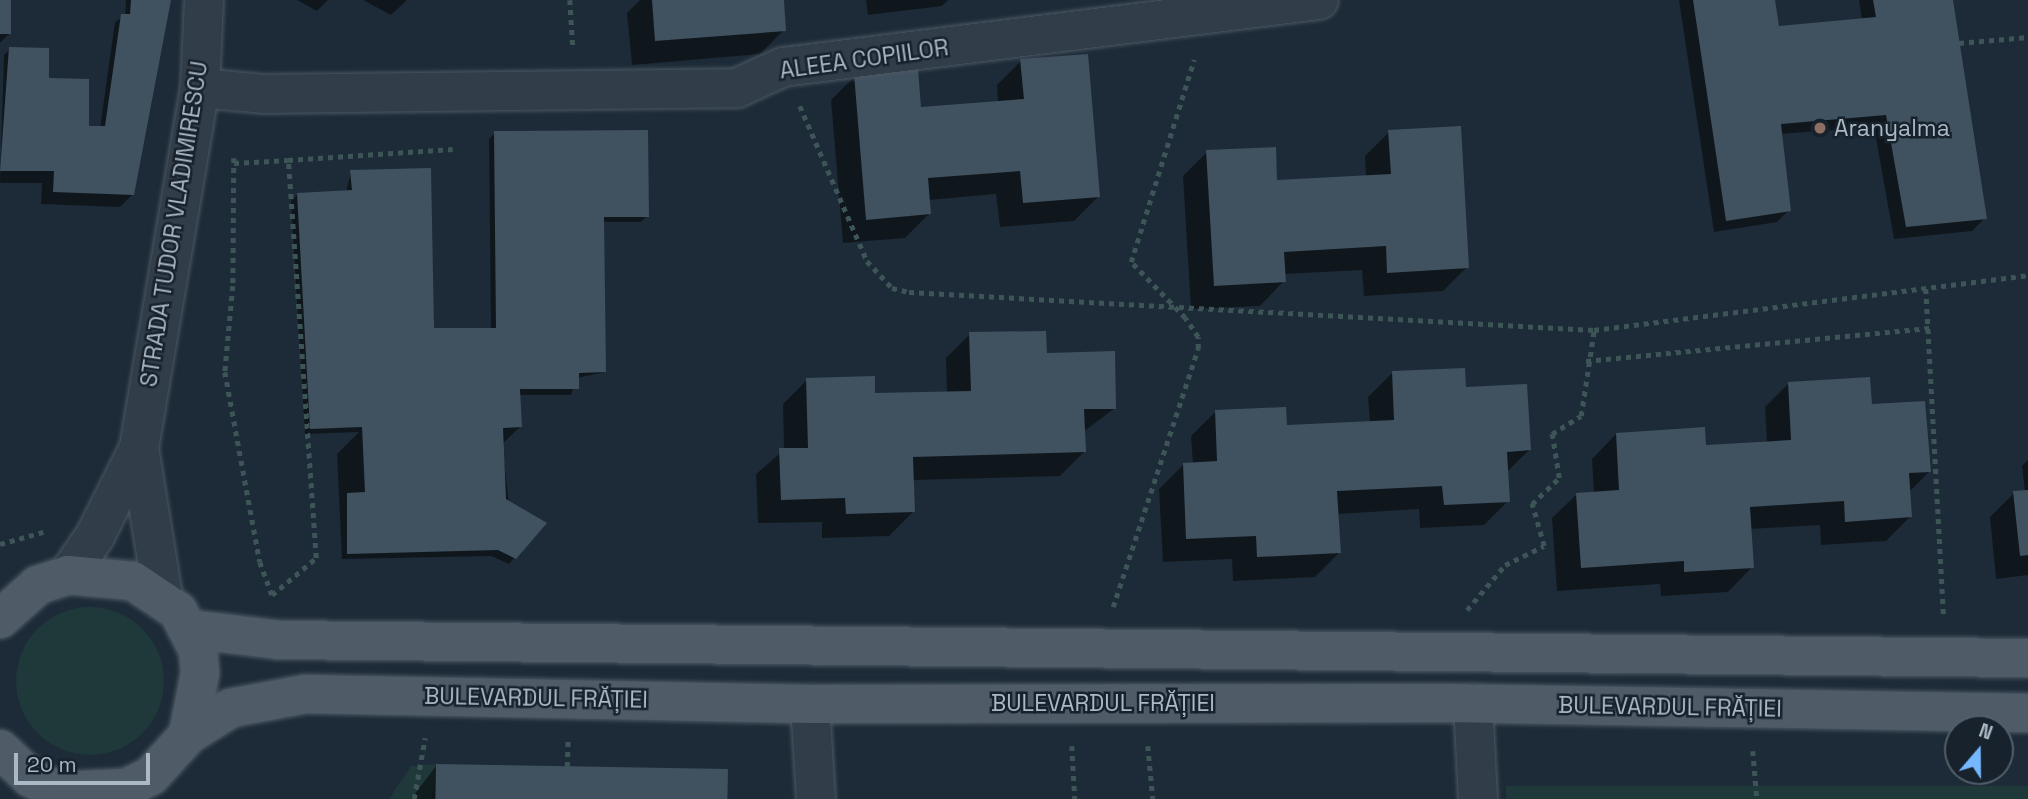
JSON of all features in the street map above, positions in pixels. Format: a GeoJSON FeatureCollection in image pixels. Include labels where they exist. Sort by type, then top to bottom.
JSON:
{"type":"FeatureCollection","features":[{"type":"Feature","properties":{"kind":"main road"},"geometry":{"type":"LineString","coordinates":[[0,619],[38,585],[68,575],[112,576],[163,596],[189,629],[200,673],[188,735],[151,776],[123,794],[33,788],[0,749]]}},
{"type":"Feature","properties":{"kind":"main road"},"geometry":{"type":"LineString","coordinates":[[189,629],[278,640],[1464,650],[2028,658]]}},
{"type":"Feature","properties":{"kind":"main road","name":"BULEVARDUL FRĂȚIEI"},"geometry":{"type":"LineString","coordinates":[[188,735],[232,708],[271,697],[428,695],[810,704],[1473,703],[2028,713]]}},
{"type":"Feature","properties":{"kind":"street","name":"STRADA TUDOR VLADIMIRESCU"},"geometry":{"type":"LineString","coordinates":[[68,575],[95,536],[139,448],[216,90],[204,0]]}},
{"type":"Feature","properties":{"kind":"street","name":"ALEEA COPIILOR"},"geometry":{"type":"LineString","coordinates":[[216,90],[737,88],[783,67],[1319,0]]}},
{"type":"Feature","properties":{"kind":"street","name":"STRADA TUDOR VLADIMIRESCU"},"geometry":{"type":"LineString","coordinates":[[139,448],[163,596]]}},
{"type":"Feature","properties":{"kind":"street"},"geometry":{"type":"LineString","coordinates":[[1473,703],[1478,799]]}},
{"type":"Feature","properties":{"kind":"street"},"geometry":{"type":"LineString","coordinates":[[810,704],[816,799]]}},
{"type":"Feature","properties":{"kind":"path"},"geometry":{"type":"LineString","coordinates":[[1100,647],[1198,349],[1198,337],[1131,262],[1208,15]]}},
{"type":"Feature","properties":{"kind":"path"},"geometry":{"type":"LineString","coordinates":[[1959,43],[2028,37]]}},
{"type":"Feature","properties":{"kind":"path"},"geometry":{"type":"LineString","coordinates":[[783,67],[867,261],[892,288],[1594,330],[2028,275]]}},
{"type":"Feature","properties":{"kind":"path"},"geometry":{"type":"LineString","coordinates":[[216,90],[234,163],[225,372],[260,562],[272,595],[278,640]]}},
{"type":"Feature","properties":{"kind":"path"},"geometry":{"type":"LineString","coordinates":[[234,163],[453,149]]}},
{"type":"Feature","properties":{"kind":"path"},"geometry":{"type":"LineString","coordinates":[[272,595],[316,558],[288,160]]}},
{"type":"Feature","properties":{"kind":"path"},"geometry":{"type":"LineString","coordinates":[[1926,289],[1946,657]]}},
{"type":"Feature","properties":{"kind":"path"},"geometry":{"type":"LineString","coordinates":[[1586,361],[1930,328]]}},
{"type":"Feature","properties":{"kind":"path"},"geometry":{"type":"LineString","coordinates":[[1464,650],[1463,614],[1505,565],[1544,545],[1532,504],[1559,478],[1552,434],[1581,416],[1586,361],[1594,330]]}},
{"type":"Feature","properties":{"kind":"path"},"geometry":{"type":"LineString","coordinates":[[414,799],[424,767],[428,695]]}},
{"type":"Feature","properties":{"kind":"path"},"geometry":{"type":"LineString","coordinates":[[1069,703],[1075,799]]}},
{"type":"Feature","properties":{"kind":"path"},"geometry":{"type":"LineString","coordinates":[[1145,703],[1153,799]]}},
{"type":"Feature","properties":{"kind":"green space"},"geometry":{"type":"Polygon","coordinates":[[[90,607],[118,612],[142,629],[159,653],[164,681],[159,709],[142,733],[118,750],[90,755],[62,750],[38,733],[21,709],[16,681],[21,653],[38,629],[62,612],[90,607]]]}},
{"type":"Feature","properties":{"kind":"green space"},"geometry":{"type":"Polygon","coordinates":[[[436,764],[432,799],[389,799],[411,766],[436,764]]]}},
{"type":"Feature","properties":{"kind":"green space"},"geometry":{"type":"Polygon","coordinates":[[[1506,786],[2028,786],[2028,799],[1506,799],[1506,786]]]}},
{"type":"Feature","properties":{"kind":"building"},"geometry":{"type":"Polygon","coordinates":[[[0,0],[11,0],[11,34],[0,34],[0,0]]]}},
{"type":"Feature","properties":{"kind":"building"},"geometry":{"type":"Polygon","coordinates":[[[131,0],[171,0],[134,195],[53,192],[54,171],[0,171],[9,47],[49,48],[49,78],[89,79],[89,126],[105,126],[121,14],[130,14],[131,0]]]}},
{"type":"Feature","properties":{"kind":"building"},"geometry":{"type":"Polygon","coordinates":[[[652,0],[784,0],[786,31],[655,41],[652,0]]]}},
{"type":"Feature","properties":{"kind":"building"},"geometry":{"type":"Polygon","coordinates":[[[1693,0],[1775,0],[1779,26],[1876,17],[1873,0],[1953,0],[1987,219],[1906,227],[1886,115],[1781,124],[1791,211],[1726,221],[1693,0]]]}},
{"type":"Feature","properties":{"kind":"building"},"geometry":{"type":"Polygon","coordinates":[[[1088,54],[1100,197],[1023,203],[1020,171],[928,178],[931,214],[866,220],[854,74],[918,69],[921,107],[1024,99],[1020,59],[1088,54]]]}},
{"type":"Feature","properties":{"kind":"building"},"geometry":{"type":"Polygon","coordinates":[[[1461,126],[1469,268],[1387,273],[1386,246],[1284,252],[1286,282],[1214,286],[1206,150],[1276,147],[1277,180],[1391,174],[1388,130],[1461,126]]]}},
{"type":"Feature","properties":{"kind":"building"},"geometry":{"type":"Polygon","coordinates":[[[648,130],[649,217],[604,217],[606,372],[579,373],[579,389],[520,389],[522,427],[503,428],[506,499],[547,523],[516,559],[498,550],[347,554],[347,493],[365,492],[362,427],[310,429],[297,193],[352,190],[350,170],[431,168],[434,328],[496,328],[494,131],[648,130]]]}},
{"type":"Feature","properties":{"kind":"building"},"geometry":{"type":"Polygon","coordinates":[[[1046,331],[1047,353],[1115,351],[1116,409],[1084,409],[1086,452],[913,457],[915,512],[846,514],[845,498],[781,500],[779,448],[808,448],[806,378],[875,376],[875,393],[971,391],[969,332],[1046,331]]]}},
{"type":"Feature","properties":{"kind":"building"},"geometry":{"type":"Polygon","coordinates":[[[1465,368],[1466,387],[1527,384],[1531,450],[1507,452],[1510,502],[1444,505],[1442,486],[1337,491],[1341,553],[1257,557],[1256,536],[1186,539],[1183,463],[1217,461],[1215,410],[1286,407],[1287,425],[1394,420],[1392,371],[1465,368]]]}},
{"type":"Feature","properties":{"kind":"building"},"geometry":{"type":"Polygon","coordinates":[[[1870,377],[1872,404],[1925,401],[1931,472],[1909,473],[1912,517],[1845,522],[1844,501],[1750,507],[1754,568],[1684,572],[1684,561],[1581,568],[1576,493],[1619,490],[1616,433],[1705,427],[1706,445],[1791,440],[1788,382],[1870,377]]]}},
{"type":"Feature","properties":{"kind":"building"},"geometry":{"type":"Polygon","coordinates":[[[2028,490],[2028,555],[2020,556],[2013,491],[2028,490]]]}},
{"type":"Feature","properties":{"kind":"building"},"geometry":{"type":"Polygon","coordinates":[[[436,764],[728,769],[727,799],[435,799],[436,764]]]}},
{"type":"Feature","properties":{"kind":"place","name":"Aranyalma"},"geometry":{"type":"Point","coordinates":[1820,128]}}]}
